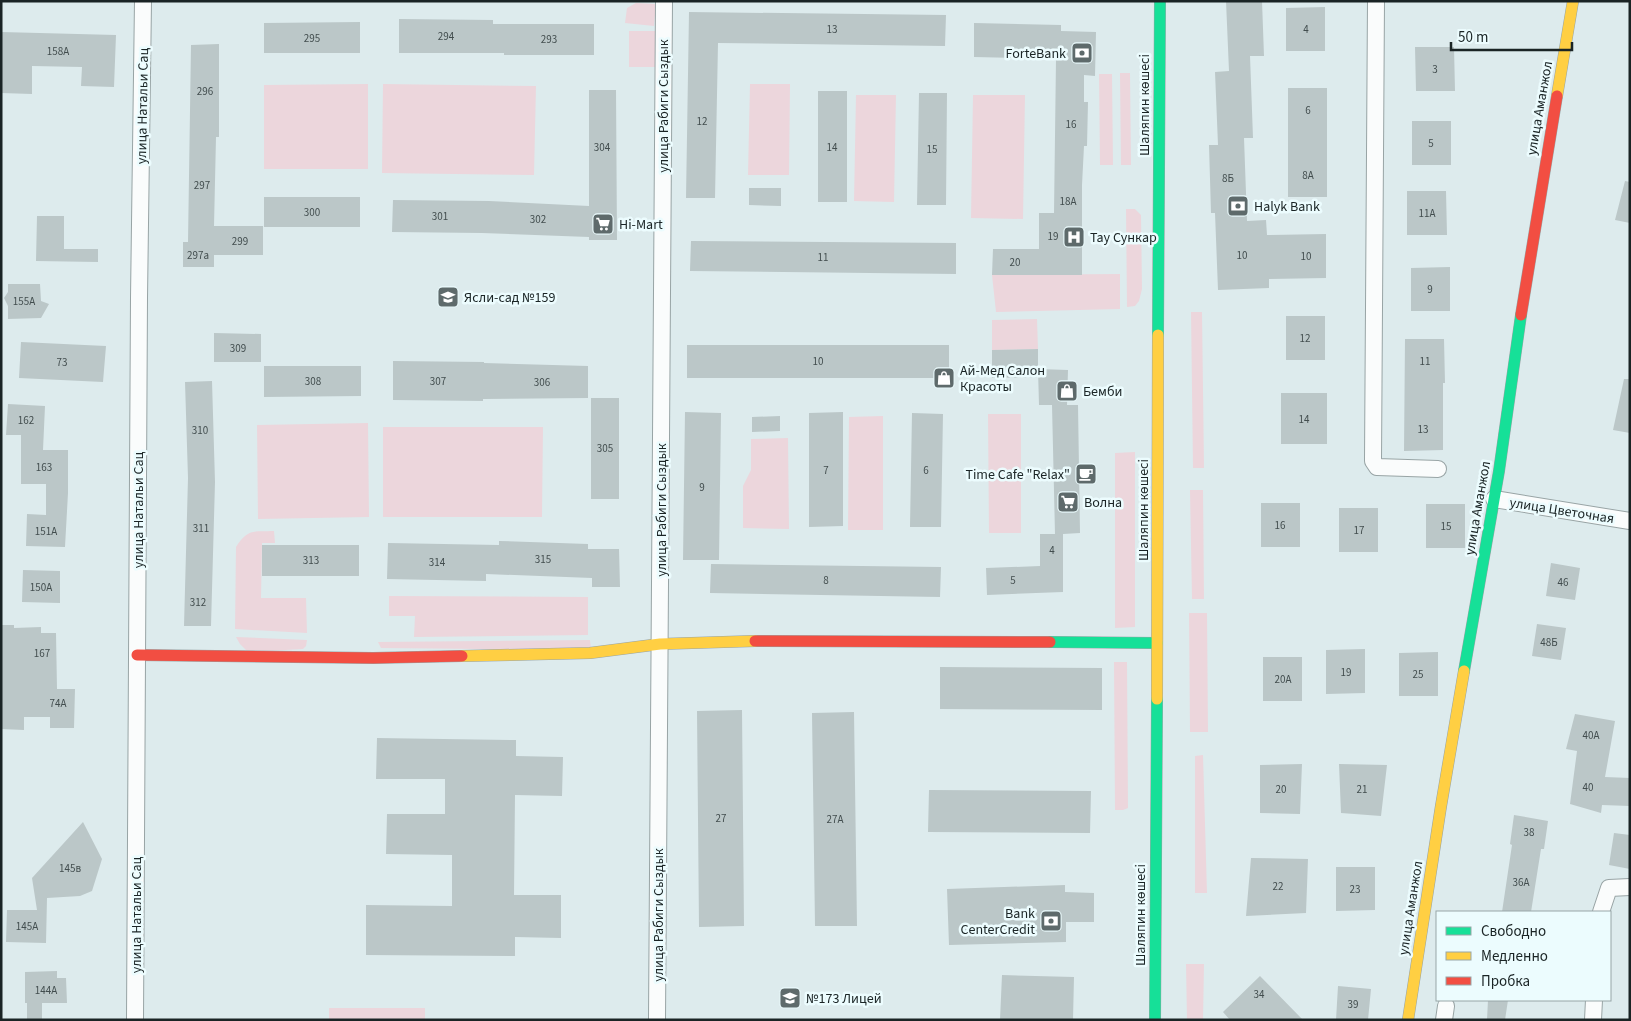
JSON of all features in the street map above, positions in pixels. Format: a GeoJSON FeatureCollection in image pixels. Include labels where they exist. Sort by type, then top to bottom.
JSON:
{"type":"FeatureCollection","features":[{"type":"Feature","properties":{"kind":"street","name":"улица Натальи Сац"},"geometry":{"type":"LineString","coordinates":[[136,1020],[137,655],[143,1]]}},
{"type":"Feature","properties":{"kind":"street","name":"улица Рабиги Сыздык"},"geometry":{"type":"LineString","coordinates":[[657,1020],[664,1]]}},
{"type":"Feature","properties":{"kind":"street","name":"Шаляпин көшесі"},"geometry":{"type":"LineString","coordinates":[[1155,1020],[1160,1]]}},
{"type":"Feature","properties":{"kind":"street"},"geometry":{"type":"LineString","coordinates":[[1376,1],[1373,461],[1377,467],[1438,469]]}},
{"type":"Feature","properties":{"kind":"street","name":"улица Аманжол"},"geometry":{"type":"LineString","coordinates":[[1408,1020],[1441,806],[1494,499],[1528,268],[1573,1]]}},
{"type":"Feature","properties":{"kind":"street","name":"улица Цветочная"},"geometry":{"type":"LineString","coordinates":[[1494,499],[1630,521]]}},
{"type":"Feature","properties":{"kind":"street"},"geometry":{"type":"LineString","coordinates":[[137,655],[393,658],[590,653],[660,644],[772,640],[1157,643]]}},
{"type":"Feature","properties":{"kind":"street"},"geometry":{"type":"LineString","coordinates":[[1601,911],[1609,888],[1630,887]]}},
{"type":"Feature","properties":{"kind":"street"},"geometry":{"type":"LineString","coordinates":[[1593,1020],[1594,1001]]}},
{"type":"Feature","properties":{"kind":"shaded area"},"geometry":{"type":"Polygon","coordinates":[[[636,3],[656,4],[654,26],[625,23],[627,8],[636,3]]]}},
{"type":"Feature","properties":{"kind":"shaded area"},"geometry":{"type":"Polygon","coordinates":[[[629,31],[656,31],[655,67],[629,67],[629,31]]]}},
{"type":"Feature","properties":{"kind":"shaded area"},"geometry":{"type":"Polygon","coordinates":[[[1120,73],[1130,73],[1131,165],[1121,165],[1120,73]]]}},
{"type":"Feature","properties":{"kind":"shaded area"},"geometry":{"type":"Polygon","coordinates":[[[1099,74],[1112,74],[1113,165],[1100,165],[1099,74]]]}},
{"type":"Feature","properties":{"kind":"shaded area"},"geometry":{"type":"Polygon","coordinates":[[[368,84],[368,169],[264,169],[264,85],[368,84]]]}},
{"type":"Feature","properties":{"kind":"shaded area"},"geometry":{"type":"Polygon","coordinates":[[[383,84],[536,86],[534,175],[382,173],[383,84]]]}},
{"type":"Feature","properties":{"kind":"shaded area"},"geometry":{"type":"Polygon","coordinates":[[[750,84],[790,84],[789,175],[748,175],[750,84]]]}},
{"type":"Feature","properties":{"kind":"shaded area"},"geometry":{"type":"Polygon","coordinates":[[[856,95],[896,95],[894,202],[854,201],[856,95]]]}},
{"type":"Feature","properties":{"kind":"shaded area"},"geometry":{"type":"Polygon","coordinates":[[[973,95],[1025,95],[1023,219],[971,218],[973,95]]]}},
{"type":"Feature","properties":{"kind":"shaded area"},"geometry":{"type":"Polygon","coordinates":[[[1126,209],[1135,209],[1141,215],[1142,289],[1139,301],[1135,306],[1127,307],[1126,209]]]}},
{"type":"Feature","properties":{"kind":"shaded area"},"geometry":{"type":"Polygon","coordinates":[[[1120,274],[1120,309],[996,312],[992,275],[1120,274]]]}},
{"type":"Feature","properties":{"kind":"shaded area"},"geometry":{"type":"Polygon","coordinates":[[[1191,312],[1202,312],[1204,468],[1193,468],[1191,312]]]}},
{"type":"Feature","properties":{"kind":"shaded area"},"geometry":{"type":"Polygon","coordinates":[[[1037,319],[1038,349],[992,350],[992,320],[1037,319]]]}},
{"type":"Feature","properties":{"kind":"shaded area"},"geometry":{"type":"Polygon","coordinates":[[[988,414],[1021,414],[1021,533],[989,533],[988,414]]]}},
{"type":"Feature","properties":{"kind":"shaded area"},"geometry":{"type":"Polygon","coordinates":[[[883,416],[883,530],[848,530],[849,417],[883,416]]]}},
{"type":"Feature","properties":{"kind":"shaded area"},"geometry":{"type":"Polygon","coordinates":[[[368,423],[369,517],[258,519],[257,425],[368,423]]]}},
{"type":"Feature","properties":{"kind":"shaded area"},"geometry":{"type":"Polygon","coordinates":[[[383,427],[543,427],[542,517],[383,517],[383,427]]]}},
{"type":"Feature","properties":{"kind":"shaded area"},"geometry":{"type":"Polygon","coordinates":[[[788,438],[789,529],[743,528],[743,486],[751,470],[751,439],[788,438]]]}},
{"type":"Feature","properties":{"kind":"shaded area"},"geometry":{"type":"Polygon","coordinates":[[[1135,452],[1135,627],[1115,628],[1115,453],[1135,452]]]}},
{"type":"Feature","properties":{"kind":"shaded area"},"geometry":{"type":"Polygon","coordinates":[[[1190,490],[1203,490],[1204,599],[1192,599],[1190,490]]]}},
{"type":"Feature","properties":{"kind":"shaded area"},"geometry":{"type":"Polygon","coordinates":[[[274,531],[275,543],[262,543],[261,598],[306,598],[307,633],[235,629],[236,547],[244,537],[252,532],[274,531]]]}},
{"type":"Feature","properties":{"kind":"shaded area"},"geometry":{"type":"Polygon","coordinates":[[[389,596],[588,597],[588,635],[414,637],[415,616],[389,616],[389,596]]]}},
{"type":"Feature","properties":{"kind":"shaded area"},"geometry":{"type":"Polygon","coordinates":[[[1189,613],[1207,613],[1208,732],[1190,732],[1189,613]]]}},
{"type":"Feature","properties":{"kind":"shaded area"},"geometry":{"type":"Polygon","coordinates":[[[236,637],[307,640],[306,646],[303,649],[248,652],[236,637]]]}},
{"type":"Feature","properties":{"kind":"shaded area"},"geometry":{"type":"Polygon","coordinates":[[[590,640],[591,650],[381,648],[378,642],[590,640]]]}},
{"type":"Feature","properties":{"kind":"shaded area"},"geometry":{"type":"Polygon","coordinates":[[[1114,662],[1127,662],[1128,808],[1123,810],[1115,810],[1114,662]]]}},
{"type":"Feature","properties":{"kind":"shaded area"},"geometry":{"type":"Polygon","coordinates":[[[1203,755],[1207,893],[1195,893],[1195,756],[1203,755]]]}},
{"type":"Feature","properties":{"kind":"shaded area"},"geometry":{"type":"Polygon","coordinates":[[[1186,964],[1204,964],[1203,1020],[1187,1020],[1186,964]]]}},
{"type":"Feature","properties":{"kind":"shaded area"},"geometry":{"type":"Polygon","coordinates":[[[329,1008],[425,1008],[425,1020],[329,1020],[329,1008]]]}},
{"type":"Feature","properties":{"kind":"building"},"geometry":{"type":"Polygon","coordinates":[[[1226,1],[1262,1],[1264,56],[1250,56],[1253,138],[1244,138],[1247,221],[1266,220],[1267,235],[1326,234],[1326,278],[1269,279],[1269,288],[1218,290],[1215,213],[1211,213],[1209,145],[1218,145],[1215,72],[1229,71],[1226,1]]]}},
{"type":"Feature","properties":{"kind":"building"},"geometry":{"type":"Polygon","coordinates":[[[1325,7],[1325,51],[1286,51],[1286,8],[1325,7]]]}},
{"type":"Feature","properties":{"kind":"building"},"geometry":{"type":"Polygon","coordinates":[[[689,12],[946,15],[945,46],[718,43],[715,198],[686,198],[689,12]]]}},
{"type":"Feature","properties":{"kind":"building"},"geometry":{"type":"Polygon","coordinates":[[[399,19],[493,20],[493,24],[594,24],[594,55],[399,53],[399,19]]]}},
{"type":"Feature","properties":{"kind":"building"},"geometry":{"type":"Polygon","coordinates":[[[360,22],[360,53],[264,53],[264,23],[360,22]]]}},
{"type":"Feature","properties":{"kind":"building"},"geometry":{"type":"Polygon","coordinates":[[[974,23],[1061,25],[1061,31],[1096,32],[1095,76],[1084,75],[1084,102],[1088,102],[1087,146],[1084,146],[1082,185],[1082,275],[992,275],[993,249],[1039,249],[1039,213],[1054,213],[1056,59],[974,57],[974,23]]]}},
{"type":"Feature","properties":{"kind":"building"},"geometry":{"type":"Polygon","coordinates":[[[1,32],[116,35],[114,87],[81,86],[82,67],[32,66],[32,94],[1,93],[1,32]]]}},
{"type":"Feature","properties":{"kind":"building"},"geometry":{"type":"Polygon","coordinates":[[[219,44],[219,137],[216,137],[214,226],[263,226],[263,255],[214,255],[214,267],[183,267],[183,242],[188,242],[191,45],[219,44]]]}},
{"type":"Feature","properties":{"kind":"building"},"geometry":{"type":"Polygon","coordinates":[[[1415,47],[1454,47],[1455,91],[1416,91],[1415,47]]]}},
{"type":"Feature","properties":{"kind":"building"},"geometry":{"type":"Polygon","coordinates":[[[1288,88],[1327,88],[1327,197],[1288,197],[1288,88]]]}},
{"type":"Feature","properties":{"kind":"building"},"geometry":{"type":"Polygon","coordinates":[[[589,90],[616,90],[617,240],[589,240],[589,237],[482,233],[392,232],[393,200],[489,201],[589,206],[589,90]]]}},
{"type":"Feature","properties":{"kind":"building"},"geometry":{"type":"Polygon","coordinates":[[[818,91],[847,91],[847,202],[818,202],[818,91]]]}},
{"type":"Feature","properties":{"kind":"building"},"geometry":{"type":"Polygon","coordinates":[[[919,93],[947,93],[946,205],[917,205],[919,93]]]}},
{"type":"Feature","properties":{"kind":"building"},"geometry":{"type":"Polygon","coordinates":[[[1412,121],[1451,121],[1451,165],[1412,165],[1412,121]]]}},
{"type":"Feature","properties":{"kind":"building"},"geometry":{"type":"Polygon","coordinates":[[[1625,181],[1630,182],[1630,223],[1615,220],[1625,181]]]}},
{"type":"Feature","properties":{"kind":"building"},"geometry":{"type":"Polygon","coordinates":[[[749,188],[781,188],[781,206],[749,205],[749,188]]]}},
{"type":"Feature","properties":{"kind":"building"},"geometry":{"type":"Polygon","coordinates":[[[1407,191],[1446,191],[1447,235],[1407,235],[1407,191]]]}},
{"type":"Feature","properties":{"kind":"building"},"geometry":{"type":"Polygon","coordinates":[[[264,197],[360,197],[360,227],[264,227],[264,197]]]}},
{"type":"Feature","properties":{"kind":"building"},"geometry":{"type":"Polygon","coordinates":[[[37,216],[64,216],[64,249],[98,249],[98,262],[36,261],[37,216]]]}},
{"type":"Feature","properties":{"kind":"building"},"geometry":{"type":"Polygon","coordinates":[[[691,241],[956,243],[956,274],[690,271],[691,241]]]}},
{"type":"Feature","properties":{"kind":"building"},"geometry":{"type":"Polygon","coordinates":[[[1450,267],[1450,311],[1411,311],[1411,268],[1450,267]]]}},
{"type":"Feature","properties":{"kind":"building"},"geometry":{"type":"Polygon","coordinates":[[[8,284],[40,284],[41,301],[49,304],[41,318],[8,319],[8,306],[4,298],[8,292],[8,284]]]}},
{"type":"Feature","properties":{"kind":"building"},"geometry":{"type":"Polygon","coordinates":[[[1286,316],[1325,316],[1325,360],[1286,360],[1286,316]]]}},
{"type":"Feature","properties":{"kind":"building"},"geometry":{"type":"Polygon","coordinates":[[[214,333],[261,334],[261,362],[214,362],[214,333]]]}},
{"type":"Feature","properties":{"kind":"building"},"geometry":{"type":"Polygon","coordinates":[[[1405,339],[1444,339],[1443,450],[1404,451],[1405,339]]]}},
{"type":"Feature","properties":{"kind":"building"},"geometry":{"type":"Polygon","coordinates":[[[21,342],[106,346],[103,382],[19,378],[21,342]]]}},
{"type":"Feature","properties":{"kind":"building"},"geometry":{"type":"Polygon","coordinates":[[[687,345],[949,345],[949,378],[687,378],[687,345]]]}},
{"type":"Feature","properties":{"kind":"building"},"geometry":{"type":"Polygon","coordinates":[[[1038,349],[1038,377],[992,378],[992,350],[1038,349]]]}},
{"type":"Feature","properties":{"kind":"building"},"geometry":{"type":"Polygon","coordinates":[[[393,361],[588,366],[588,398],[483,399],[483,401],[393,400],[393,361]]]}},
{"type":"Feature","properties":{"kind":"building"},"geometry":{"type":"Polygon","coordinates":[[[264,366],[361,366],[361,396],[264,397],[264,366]]]}},
{"type":"Feature","properties":{"kind":"building"},"geometry":{"type":"Polygon","coordinates":[[[1038,369],[1068,370],[1067,405],[1078,405],[1080,533],[1063,534],[1063,592],[987,595],[986,568],[1040,566],[1040,534],[1055,534],[1052,405],[1039,405],[1038,369]]]}},
{"type":"Feature","properties":{"kind":"building"},"geometry":{"type":"Polygon","coordinates":[[[1624,379],[1630,379],[1630,433],[1613,430],[1624,379]]]}},
{"type":"Feature","properties":{"kind":"building"},"geometry":{"type":"Polygon","coordinates":[[[212,381],[215,482],[211,626],[184,626],[188,478],[185,382],[212,381]]]}},
{"type":"Feature","properties":{"kind":"building"},"geometry":{"type":"Polygon","coordinates":[[[1281,393],[1327,393],[1327,444],[1281,444],[1281,393]]]}},
{"type":"Feature","properties":{"kind":"building"},"geometry":{"type":"Polygon","coordinates":[[[591,398],[619,398],[619,499],[591,499],[591,398]]]}},
{"type":"Feature","properties":{"kind":"building"},"geometry":{"type":"Polygon","coordinates":[[[8,404],[45,406],[43,450],[68,450],[65,547],[26,546],[27,514],[46,515],[46,484],[21,484],[21,435],[6,435],[8,404]]]}},
{"type":"Feature","properties":{"kind":"building"},"geometry":{"type":"Polygon","coordinates":[[[685,412],[721,413],[719,560],[683,560],[685,412]]]}},
{"type":"Feature","properties":{"kind":"building"},"geometry":{"type":"Polygon","coordinates":[[[843,412],[843,526],[809,527],[809,413],[843,412]]]}},
{"type":"Feature","properties":{"kind":"building"},"geometry":{"type":"Polygon","coordinates":[[[912,413],[943,414],[941,527],[910,527],[912,413]]]}},
{"type":"Feature","properties":{"kind":"building"},"geometry":{"type":"Polygon","coordinates":[[[780,416],[780,431],[752,432],[752,417],[780,416]]]}},
{"type":"Feature","properties":{"kind":"building"},"geometry":{"type":"Polygon","coordinates":[[[1261,503],[1300,503],[1300,547],[1261,547],[1261,503]]]}},
{"type":"Feature","properties":{"kind":"building"},"geometry":{"type":"Polygon","coordinates":[[[1426,504],[1465,504],[1465,548],[1426,548],[1426,504]]]}},
{"type":"Feature","properties":{"kind":"building"},"geometry":{"type":"Polygon","coordinates":[[[1339,508],[1378,508],[1378,552],[1339,552],[1339,508]]]}},
{"type":"Feature","properties":{"kind":"building"},"geometry":{"type":"Polygon","coordinates":[[[499,541],[588,544],[588,549],[619,549],[620,587],[592,587],[592,578],[486,574],[486,581],[387,579],[388,543],[499,545],[499,541]]]}},
{"type":"Feature","properties":{"kind":"building"},"geometry":{"type":"Polygon","coordinates":[[[262,545],[359,545],[359,576],[262,576],[262,545]]]}},
{"type":"Feature","properties":{"kind":"building"},"geometry":{"type":"Polygon","coordinates":[[[1551,563],[1580,568],[1575,600],[1546,596],[1551,563]]]}},
{"type":"Feature","properties":{"kind":"building"},"geometry":{"type":"Polygon","coordinates":[[[711,564],[941,567],[940,597],[710,593],[711,564]]]}},
{"type":"Feature","properties":{"kind":"building"},"geometry":{"type":"Polygon","coordinates":[[[23,570],[60,571],[60,603],[22,602],[23,570]]]}},
{"type":"Feature","properties":{"kind":"building"},"geometry":{"type":"Polygon","coordinates":[[[1537,624],[1566,628],[1561,660],[1532,656],[1537,624]]]}},
{"type":"Feature","properties":{"kind":"building"},"geometry":{"type":"Polygon","coordinates":[[[1,625],[14,625],[14,628],[41,627],[41,633],[56,633],[57,689],[75,689],[74,728],[50,728],[50,717],[24,717],[24,730],[1,729],[1,625]]]}},
{"type":"Feature","properties":{"kind":"building"},"geometry":{"type":"Polygon","coordinates":[[[1365,649],[1365,693],[1326,694],[1326,650],[1365,649]]]}},
{"type":"Feature","properties":{"kind":"building"},"geometry":{"type":"Polygon","coordinates":[[[1438,652],[1438,696],[1399,696],[1399,653],[1438,652]]]}},
{"type":"Feature","properties":{"kind":"building"},"geometry":{"type":"Polygon","coordinates":[[[1263,657],[1302,657],[1302,701],[1263,701],[1263,657]]]}},
{"type":"Feature","properties":{"kind":"building"},"geometry":{"type":"Polygon","coordinates":[[[940,667],[1102,668],[1102,710],[940,709],[940,667]]]}},
{"type":"Feature","properties":{"kind":"building"},"geometry":{"type":"Polygon","coordinates":[[[742,710],[744,926],[699,927],[697,711],[742,710]]]}},
{"type":"Feature","properties":{"kind":"building"},"geometry":{"type":"Polygon","coordinates":[[[854,712],[857,926],[815,926],[812,713],[854,712]]]}},
{"type":"Feature","properties":{"kind":"building"},"geometry":{"type":"Polygon","coordinates":[[[1575,714],[1615,721],[1605,777],[1630,778],[1630,806],[1602,805],[1601,813],[1570,804],[1577,751],[1566,749],[1575,714]]]}},
{"type":"Feature","properties":{"kind":"building"},"geometry":{"type":"Polygon","coordinates":[[[377,738],[516,740],[516,756],[563,757],[562,796],[515,795],[514,895],[561,895],[561,938],[515,937],[515,956],[366,955],[366,905],[452,906],[452,855],[386,854],[387,814],[445,814],[445,779],[376,779],[377,738]]]}},
{"type":"Feature","properties":{"kind":"building"},"geometry":{"type":"Polygon","coordinates":[[[1302,764],[1300,814],[1260,813],[1260,765],[1302,764]]]}},
{"type":"Feature","properties":{"kind":"building"},"geometry":{"type":"Polygon","coordinates":[[[1339,764],[1387,765],[1381,816],[1341,813],[1339,764]]]}},
{"type":"Feature","properties":{"kind":"building"},"geometry":{"type":"Polygon","coordinates":[[[929,790],[1091,791],[1090,833],[928,832],[929,790]]]}},
{"type":"Feature","properties":{"kind":"building"},"geometry":{"type":"Polygon","coordinates":[[[1514,815],[1548,821],[1544,849],[1541,849],[1531,911],[1502,911],[1512,845],[1510,844],[1514,815]]]}},
{"type":"Feature","properties":{"kind":"building"},"geometry":{"type":"Polygon","coordinates":[[[83,822],[102,859],[92,891],[80,896],[47,898],[46,943],[6,942],[7,910],[37,910],[32,878],[83,822]]]}},
{"type":"Feature","properties":{"kind":"building"},"geometry":{"type":"Polygon","coordinates":[[[1614,833],[1630,835],[1630,869],[1609,865],[1614,833]]]}},
{"type":"Feature","properties":{"kind":"building"},"geometry":{"type":"Polygon","coordinates":[[[1251,858],[1308,859],[1306,913],[1246,916],[1251,858]]]}},
{"type":"Feature","properties":{"kind":"building"},"geometry":{"type":"Polygon","coordinates":[[[1336,867],[1375,867],[1375,910],[1336,911],[1336,867]]]}},
{"type":"Feature","properties":{"kind":"building"},"geometry":{"type":"Polygon","coordinates":[[[1065,885],[1065,892],[1094,893],[1094,922],[1066,922],[1066,942],[949,945],[947,889],[1065,885]]]}},
{"type":"Feature","properties":{"kind":"building"},"geometry":{"type":"Polygon","coordinates":[[[57,971],[57,978],[66,978],[67,1003],[42,1003],[42,1020],[27,1020],[25,972],[57,971]]]}},
{"type":"Feature","properties":{"kind":"building"},"geometry":{"type":"Polygon","coordinates":[[[1002,975],[1074,977],[1073,1020],[1000,1020],[1002,975]]]}},
{"type":"Feature","properties":{"kind":"building"},"geometry":{"type":"Polygon","coordinates":[[[1260,976],[1303,1020],[1230,1020],[1223,1012],[1260,976]]]}},
{"type":"Feature","properties":{"kind":"building"},"geometry":{"type":"Polygon","coordinates":[[[1338,986],[1371,989],[1368,1020],[1336,1020],[1338,986]]]}},
{"type":"Feature","properties":{"kind":"building"},"geometry":{"type":"Polygon","coordinates":[[[1488,1001],[1508,1001],[1505,1020],[1487,1020],[1488,1001]]]}},
{"type":"Feature","properties":{"kind":"traffic: fast"},"geometry":{"type":"LineString","coordinates":[[1158,335],[1160,1]]}},
{"type":"Feature","properties":{"kind":"traffic: fast"},"geometry":{"type":"LineString","coordinates":[[1464,671],[1499,471],[1521,315]]}},
{"type":"Feature","properties":{"kind":"traffic: fast"},"geometry":{"type":"LineString","coordinates":[[1050,642],[1157,643]]}},
{"type":"Feature","properties":{"kind":"traffic: fast"},"geometry":{"type":"LineString","coordinates":[[1155,1020],[1157,699]]}},
{"type":"Feature","properties":{"kind":"traffic: slow"},"geometry":{"type":"LineString","coordinates":[[1557,96],[1573,1]]}},
{"type":"Feature","properties":{"kind":"traffic: slow"},"geometry":{"type":"LineString","coordinates":[[1157,699],[1158,335]]}},
{"type":"Feature","properties":{"kind":"traffic: slow"},"geometry":{"type":"LineString","coordinates":[[462,656],[590,653],[660,644],[755,641]]}},
{"type":"Feature","properties":{"kind":"traffic: slow"},"geometry":{"type":"LineString","coordinates":[[1408,1020],[1464,671]]}},
{"type":"Feature","properties":{"kind":"traffic: jam"},"geometry":{"type":"LineString","coordinates":[[1521,315],[1557,96]]}},
{"type":"Feature","properties":{"kind":"traffic: jam"},"geometry":{"type":"LineString","coordinates":[[755,641],[1050,642]]}},
{"type":"Feature","properties":{"kind":"traffic: jam"},"geometry":{"type":"LineString","coordinates":[[137,655],[373,658],[462,656]]}},
{"type":"Feature","properties":{"kind":"place","name":"ForteBank"},"geometry":{"type":"Point","coordinates":[1082,53]}},
{"type":"Feature","properties":{"kind":"place","name":"Halyk Bank"},"geometry":{"type":"Point","coordinates":[1238,206]}},
{"type":"Feature","properties":{"kind":"place","name":"Hi-Mart"},"geometry":{"type":"Point","coordinates":[603,224]}},
{"type":"Feature","properties":{"kind":"place","name":"Тау Сункар"},"geometry":{"type":"Point","coordinates":[1074,237]}},
{"type":"Feature","properties":{"kind":"place","name":"Ясли-сад №159"},"geometry":{"type":"Point","coordinates":[448,297]}},
{"type":"Feature","properties":{"kind":"place","name":"Ай-Мед Салон Красоты"},"geometry":{"type":"Point","coordinates":[944,378]}},
{"type":"Feature","properties":{"kind":"place","name":"Бемби"},"geometry":{"type":"Point","coordinates":[1067,391]}},
{"type":"Feature","properties":{"kind":"place","name":"Time Cafe \"Relax\""},"geometry":{"type":"Point","coordinates":[1086,474]}},
{"type":"Feature","properties":{"kind":"place","name":"Волна"},"geometry":{"type":"Point","coordinates":[1068,502]}},
{"type":"Feature","properties":{"kind":"place","name":"Bank CenterCredit"},"geometry":{"type":"Point","coordinates":[1051,921]}},
{"type":"Feature","properties":{"kind":"place","name":"№173 Лицей"},"geometry":{"type":"Point","coordinates":[790,998]}}]}
